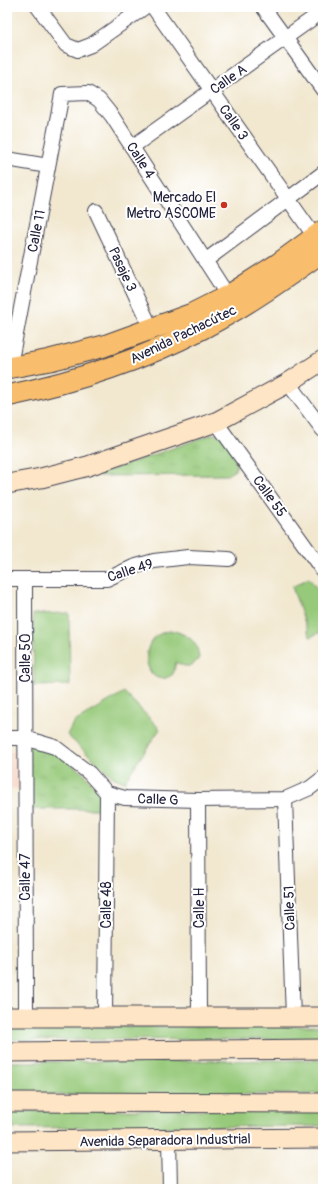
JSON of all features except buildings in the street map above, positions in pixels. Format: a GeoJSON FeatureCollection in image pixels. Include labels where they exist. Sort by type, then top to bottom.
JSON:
{"type":"FeatureCollection","features":[{"type":"Feature","properties":{"kind":"main road","name":"Avenida Pachacútec"},"geometry":{"type":"LineString","coordinates":[[10,368],[50,360],[104,346],[192,314],[228,296],[320,239]]}},
{"type":"Feature","properties":{"kind":"main road","name":"Avenida Pachacútec"},"geometry":{"type":"LineString","coordinates":[[7,396],[56,385],[102,371],[159,349],[201,329],[242,306],[289,275],[320,239]]}},
{"type":"Feature","properties":{"kind":"street"},"geometry":{"type":"LineString","coordinates":[[38,7],[66,45],[78,50],[91,45],[145,7]]}},
{"type":"Feature","properties":{"kind":"street","name":"Calle 3"},"geometry":{"type":"LineString","coordinates":[[153,7],[288,199],[320,239]]}},
{"type":"Feature","properties":{"kind":"street"},"geometry":{"type":"LineString","coordinates":[[263,7],[323,90]]}},
{"type":"Feature","properties":{"kind":"street","name":"Calle A"},"geometry":{"type":"LineString","coordinates":[[132,147],[323,11]]}},
{"type":"Feature","properties":{"kind":"street","name":"Calle 4"},"geometry":{"type":"LineString","coordinates":[[62,94],[88,93],[99,100],[112,116],[228,296]]}},
{"type":"Feature","properties":{"kind":"street","name":"Calle 11"},"geometry":{"type":"LineString","coordinates":[[10,368],[62,94]]}},
{"type":"Feature","properties":{"kind":"street"},"geometry":{"type":"LineString","coordinates":[[7,158],[48,166]]}},
{"type":"Feature","properties":{"kind":"street"},"geometry":{"type":"LineString","coordinates":[[206,261],[323,173]]}},
{"type":"Feature","properties":{"kind":"street","name":"Pasaje 3"},"geometry":{"type":"LineString","coordinates":[[96,211],[151,328]]}},
{"type":"Feature","properties":{"kind":"street"},"geometry":{"type":"LineString","coordinates":[[7,484],[41,478],[88,466],[216,422],[288,383],[323,360]]}},
{"type":"Feature","properties":{"kind":"street"},"geometry":{"type":"LineString","coordinates":[[288,383],[323,430]]}},
{"type":"Feature","properties":{"kind":"street","name":"Calle 55"},"geometry":{"type":"LineString","coordinates":[[216,422],[323,571]]}},
{"type":"Feature","properties":{"kind":"street","name":"Calle 49"},"geometry":{"type":"LineString","coordinates":[[7,579],[107,579],[132,567],[154,561],[188,557],[229,559]]}},
{"type":"Feature","properties":{"kind":"street","name":"Calle 50"},"geometry":{"type":"LineString","coordinates":[[25,579],[25,738]]}},
{"type":"Feature","properties":{"kind":"street"},"geometry":{"type":"LineString","coordinates":[[7,738],[25,738],[55,747],[89,774],[107,793]]}},
{"type":"Feature","properties":{"kind":"street","name":"Calle 47"},"geometry":{"type":"LineString","coordinates":[[25,738],[26,1016]]}},
{"type":"Feature","properties":{"kind":"street","name":"Calle G"},"geometry":{"type":"LineString","coordinates":[[107,793],[125,798],[198,800],[285,799],[310,788],[323,778]]}},
{"type":"Feature","properties":{"kind":"street","name":"Calle 48"},"geometry":{"type":"LineString","coordinates":[[105,1016],[107,793]]}},
{"type":"Feature","properties":{"kind":"street","name":"Calle 51"},"geometry":{"type":"LineString","coordinates":[[285,799],[293,1016]]}},
{"type":"Feature","properties":{"kind":"street","name":"Calle H"},"geometry":{"type":"LineString","coordinates":[[198,800],[199,1016]]}},
{"type":"Feature","properties":{"kind":"street"},"geometry":{"type":"LineString","coordinates":[[7,1017],[323,1016]]}},
{"type":"Feature","properties":{"kind":"street"},"geometry":{"type":"LineString","coordinates":[[7,1052],[323,1049]]}},
{"type":"Feature","properties":{"kind":"street"},"geometry":{"type":"LineString","coordinates":[[7,1102],[323,1103]]}},
{"type":"Feature","properties":{"kind":"street","name":"Avenida Separadora Industrial"},"geometry":{"type":"LineString","coordinates":[[7,1141],[323,1138]]}},
{"type":"Feature","properties":{"kind":"street"},"geometry":{"type":"LineString","coordinates":[[169,1140],[170,1189]]}},
{"type":"Feature","properties":{"kind":"shaded area"},"geometry":{"type":"Polygon","coordinates":[[[7,752],[19,752],[20,789],[7,789],[7,752]]]}},
{"type":"Feature","properties":{"kind":"green space"},"geometry":{"type":"Polygon","coordinates":[[[213,434],[222,437],[226,441],[237,465],[235,470],[227,475],[99,476],[102,473],[213,434]]]}},
{"type":"Feature","properties":{"kind":"green space"},"geometry":{"type":"Polygon","coordinates":[[[309,578],[323,597],[323,631],[310,637],[292,587],[309,578]]]}},
{"type":"Feature","properties":{"kind":"green space"},"geometry":{"type":"Polygon","coordinates":[[[69,613],[70,685],[34,686],[33,614],[69,613]]]}},
{"type":"Feature","properties":{"kind":"green space"},"geometry":{"type":"Polygon","coordinates":[[[167,631],[175,631],[192,640],[197,647],[199,658],[194,664],[188,666],[176,662],[173,674],[164,678],[157,677],[151,672],[148,665],[147,656],[149,646],[154,638],[162,633],[167,631]]]}},
{"type":"Feature","properties":{"kind":"green space"},"geometry":{"type":"Polygon","coordinates":[[[124,692],[160,729],[124,782],[113,777],[67,735],[73,723],[124,692]]]}},
{"type":"Feature","properties":{"kind":"green space"},"geometry":{"type":"Polygon","coordinates":[[[27,743],[53,749],[85,775],[101,794],[102,809],[29,809],[27,743]]]}},
{"type":"Feature","properties":{"kind":"green space"},"geometry":{"type":"Polygon","coordinates":[[[323,1026],[323,1039],[7,1040],[7,1027],[323,1026]]]}},
{"type":"Feature","properties":{"kind":"green space"},"geometry":{"type":"Polygon","coordinates":[[[323,1060],[323,1094],[7,1095],[7,1062],[323,1060]]]}},
{"type":"Feature","properties":{"kind":"green space"},"geometry":{"type":"Polygon","coordinates":[[[323,1109],[323,1126],[7,1128],[7,1111],[323,1109]]]}},
{"type":"Feature","properties":{"kind":"place","name":"Mercado El Metro ASCOME"},"geometry":{"type":"Point","coordinates":[224,205]}}]}
